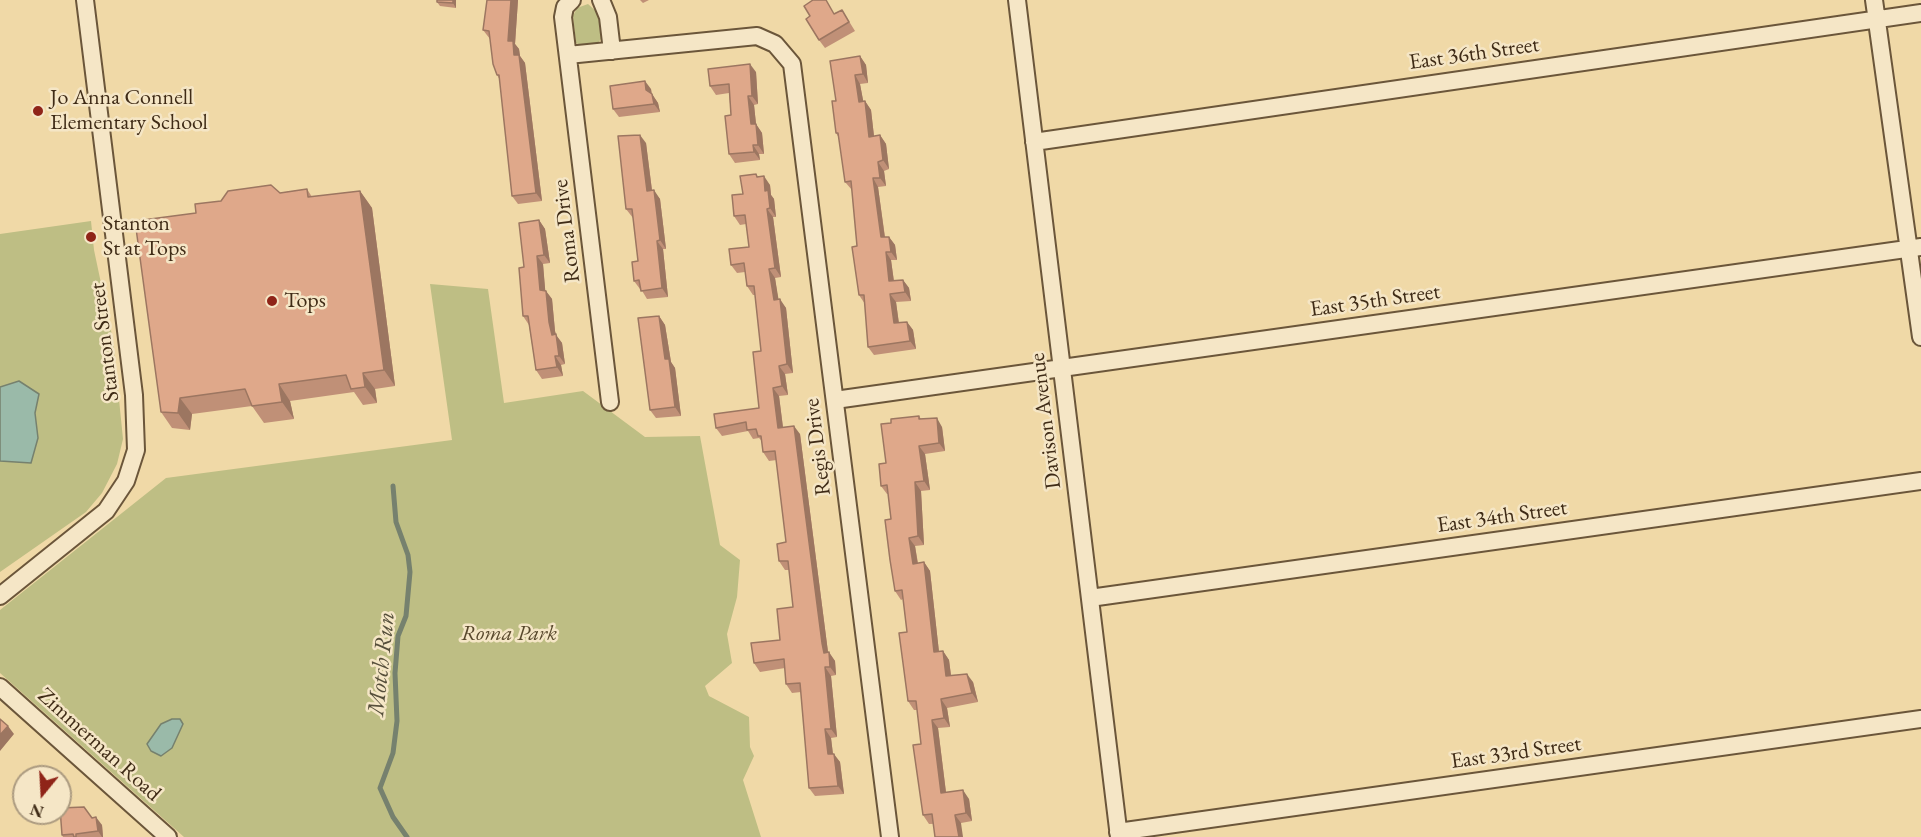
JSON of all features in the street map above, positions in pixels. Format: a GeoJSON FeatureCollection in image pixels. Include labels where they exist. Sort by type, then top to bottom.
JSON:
{"type":"FeatureCollection","features":[{"type":"Feature","properties":{"kind":"street","name":"Stanton Street"},"geometry":{"type":"LineString","coordinates":[[0,596],[95,522],[117,497],[133,465],[137,438],[134,395],[85,0]]}},
{"type":"Feature","properties":{"kind":"street","name":"Roma Drive"},"geometry":{"type":"LineString","coordinates":[[572,0],[565,8],[563,17],[610,402]]}},
{"type":"Feature","properties":{"kind":"street"},"geometry":{"type":"LineString","coordinates":[[568,55],[612,51],[608,17],[601,0]]}},
{"type":"Feature","properties":{"kind":"street","name":"Davison Avenue"},"geometry":{"type":"LineString","coordinates":[[1017,0],[1118,834]]}},
{"type":"Feature","properties":{"kind":"street"},"geometry":{"type":"LineString","coordinates":[[1874,0],[1914,248],[1921,337]]}},
{"type":"Feature","properties":{"kind":"street","name":"East 36th Street"},"geometry":{"type":"LineString","coordinates":[[1034,142],[1921,13]]}},
{"type":"Feature","properties":{"kind":"street","name":"Regis Drive"},"geometry":{"type":"LineString","coordinates":[[612,51],[742,35],[766,39],[785,54],[792,64],[796,76],[890,837]]}},
{"type":"Feature","properties":{"kind":"street","name":"East 35th Street"},"geometry":{"type":"LineString","coordinates":[[836,400],[1914,248]]}},
{"type":"Feature","properties":{"kind":"street","name":"East 34th Street"},"geometry":{"type":"LineString","coordinates":[[1090,598],[1921,481]]}},
{"type":"Feature","properties":{"kind":"street","name":"Zimmerman Road"},"geometry":{"type":"LineString","coordinates":[[0,687],[168,837]]}},
{"type":"Feature","properties":{"kind":"street","name":"East 33rd Street"},"geometry":{"type":"LineString","coordinates":[[1118,834],[1921,719]]}},
{"type":"Feature","properties":{"kind":"green space"},"geometry":{"type":"Polygon","coordinates":[[[588,4],[598,13],[601,39],[598,43],[580,45],[576,43],[573,16],[577,8],[588,4]]]}},
{"type":"Feature","properties":{"kind":"green space"},"geometry":{"type":"Polygon","coordinates":[[[91,221],[94,250],[113,340],[123,439],[117,464],[102,493],[86,512],[0,572],[0,234],[91,221]]]}},
{"type":"Feature","properties":{"kind":"green space","name":"Roma Park"},"geometry":{"type":"Polygon","coordinates":[[[430,284],[488,289],[504,403],[583,391],[645,437],[700,436],[720,545],[740,560],[737,597],[727,634],[732,663],[705,686],[709,696],[749,717],[750,747],[754,756],[743,780],[761,837],[184,837],[0,673],[0,610],[166,478],[452,440],[430,284]]]}},
{"type":"Feature","properties":{"kind":"shaded area"},"geometry":{"type":"Polygon","coordinates":[[[19,381],[39,394],[35,413],[38,438],[31,463],[0,461],[0,387],[19,381]]]}},
{"type":"Feature","properties":{"kind":"shaded area"},"geometry":{"type":"Polygon","coordinates":[[[172,719],[180,719],[183,724],[172,748],[161,756],[151,751],[147,744],[161,724],[172,719]]]}},
{"type":"Feature","properties":{"kind":"building"},"geometry":{"type":"Polygon","coordinates":[[[437,0],[453,0],[453,3],[437,2],[437,0]]]}},
{"type":"Feature","properties":{"kind":"building"},"geometry":{"type":"Polygon","coordinates":[[[487,0],[511,0],[508,41],[513,41],[514,55],[519,55],[536,193],[512,196],[499,75],[493,64],[489,31],[483,30],[487,0]]]}},
{"type":"Feature","properties":{"kind":"building"},"geometry":{"type":"Polygon","coordinates":[[[813,0],[826,0],[834,14],[842,10],[849,22],[819,40],[806,19],[810,16],[804,6],[813,0]]]}},
{"type":"Feature","properties":{"kind":"building"},"geometry":{"type":"Polygon","coordinates":[[[860,56],[863,74],[855,75],[859,102],[865,101],[869,137],[880,135],[883,160],[878,162],[880,178],[873,178],[881,237],[889,237],[891,252],[886,252],[889,281],[903,280],[905,292],[890,294],[894,323],[907,322],[910,341],[868,347],[864,295],[859,295],[852,247],[857,246],[851,181],[845,182],[838,133],[836,133],[832,101],[836,101],[830,61],[860,56]]]}},
{"type":"Feature","properties":{"kind":"building"},"geometry":{"type":"Polygon","coordinates":[[[750,64],[752,96],[748,96],[751,124],[756,124],[758,145],[753,145],[754,152],[729,154],[725,116],[731,115],[729,84],[710,86],[708,69],[750,64]]]}},
{"type":"Feature","properties":{"kind":"building"},"geometry":{"type":"Polygon","coordinates":[[[645,81],[646,90],[652,94],[654,104],[613,109],[610,86],[645,81]]]}},
{"type":"Feature","properties":{"kind":"building"},"geometry":{"type":"Polygon","coordinates":[[[640,135],[647,191],[654,190],[660,240],[657,241],[662,288],[641,291],[639,280],[634,281],[632,262],[638,261],[632,209],[626,209],[618,136],[640,135]]]}},
{"type":"Feature","properties":{"kind":"building"},"geometry":{"type":"Polygon","coordinates":[[[756,174],[757,177],[764,176],[765,191],[768,190],[770,208],[767,209],[775,268],[769,269],[774,300],[780,299],[787,364],[779,366],[782,386],[773,388],[778,428],[794,426],[822,643],[824,653],[829,652],[830,667],[825,667],[831,729],[825,729],[828,754],[834,754],[838,786],[809,788],[800,683],[786,684],[784,659],[754,663],[751,643],[780,640],[777,609],[793,607],[788,561],[779,561],[777,544],[786,542],[775,451],[763,452],[761,436],[758,436],[756,429],[747,430],[746,422],[716,428],[714,414],[759,408],[753,352],[761,351],[754,286],[747,286],[744,263],[731,265],[729,249],[749,247],[745,215],[734,216],[732,195],[743,194],[740,176],[756,174]]]}},
{"type":"Feature","properties":{"kind":"building"},"geometry":{"type":"Polygon","coordinates":[[[271,185],[280,193],[307,189],[308,197],[360,191],[384,370],[363,373],[365,387],[351,389],[346,375],[279,384],[282,402],[252,406],[245,389],[180,398],[178,413],[161,412],[135,221],[196,213],[195,204],[221,201],[228,191],[271,185]]]}},
{"type":"Feature","properties":{"kind":"building"},"geometry":{"type":"Polygon","coordinates":[[[539,220],[544,255],[537,256],[540,290],[546,291],[549,322],[552,335],[556,334],[559,356],[555,356],[557,367],[536,370],[528,316],[523,316],[519,268],[524,267],[519,223],[539,220]]]}},
{"type":"Feature","properties":{"kind":"building"},"geometry":{"type":"Polygon","coordinates":[[[659,316],[665,359],[669,359],[675,407],[650,410],[638,318],[659,316]]]}},
{"type":"Feature","properties":{"kind":"building"},"geometry":{"type":"Polygon","coordinates":[[[919,416],[919,419],[937,418],[939,443],[919,446],[924,481],[915,482],[918,536],[909,538],[913,564],[924,562],[934,652],[943,651],[946,676],[967,674],[972,693],[941,699],[944,718],[932,720],[941,793],[963,790],[966,813],[955,815],[959,837],[935,837],[932,814],[923,815],[913,745],[921,744],[916,701],[908,701],[899,633],[907,632],[902,590],[895,591],[885,520],[891,519],[887,485],[881,486],[879,464],[886,463],[881,424],[891,423],[891,419],[919,416]]]}},
{"type":"Feature","properties":{"kind":"building"},"geometry":{"type":"Polygon","coordinates":[[[0,719],[8,726],[0,735],[0,719]]]}},
{"type":"Feature","properties":{"kind":"building"},"geometry":{"type":"Polygon","coordinates":[[[84,807],[92,818],[96,817],[98,831],[76,834],[76,837],[73,834],[62,835],[61,825],[72,825],[72,808],[84,807]]]}},
{"type":"Feature","properties":{"kind":"waterway","name":"Motch Run"},"geometry":{"type":"LineString","coordinates":[[393,486],[396,522],[408,555],[410,572],[406,616],[398,636],[395,673],[397,721],[393,753],[380,788],[393,817],[407,837]]}},
{"type":"Feature","properties":{"kind":"place","name":"Jo Anna Connell Elementary School"},"geometry":{"type":"Point","coordinates":[38,111]}},
{"type":"Feature","properties":{"kind":"place","name":"Stanton St at Tops"},"geometry":{"type":"Point","coordinates":[91,237]}},
{"type":"Feature","properties":{"kind":"place","name":"Tops"},"geometry":{"type":"Point","coordinates":[272,301]}}]}
